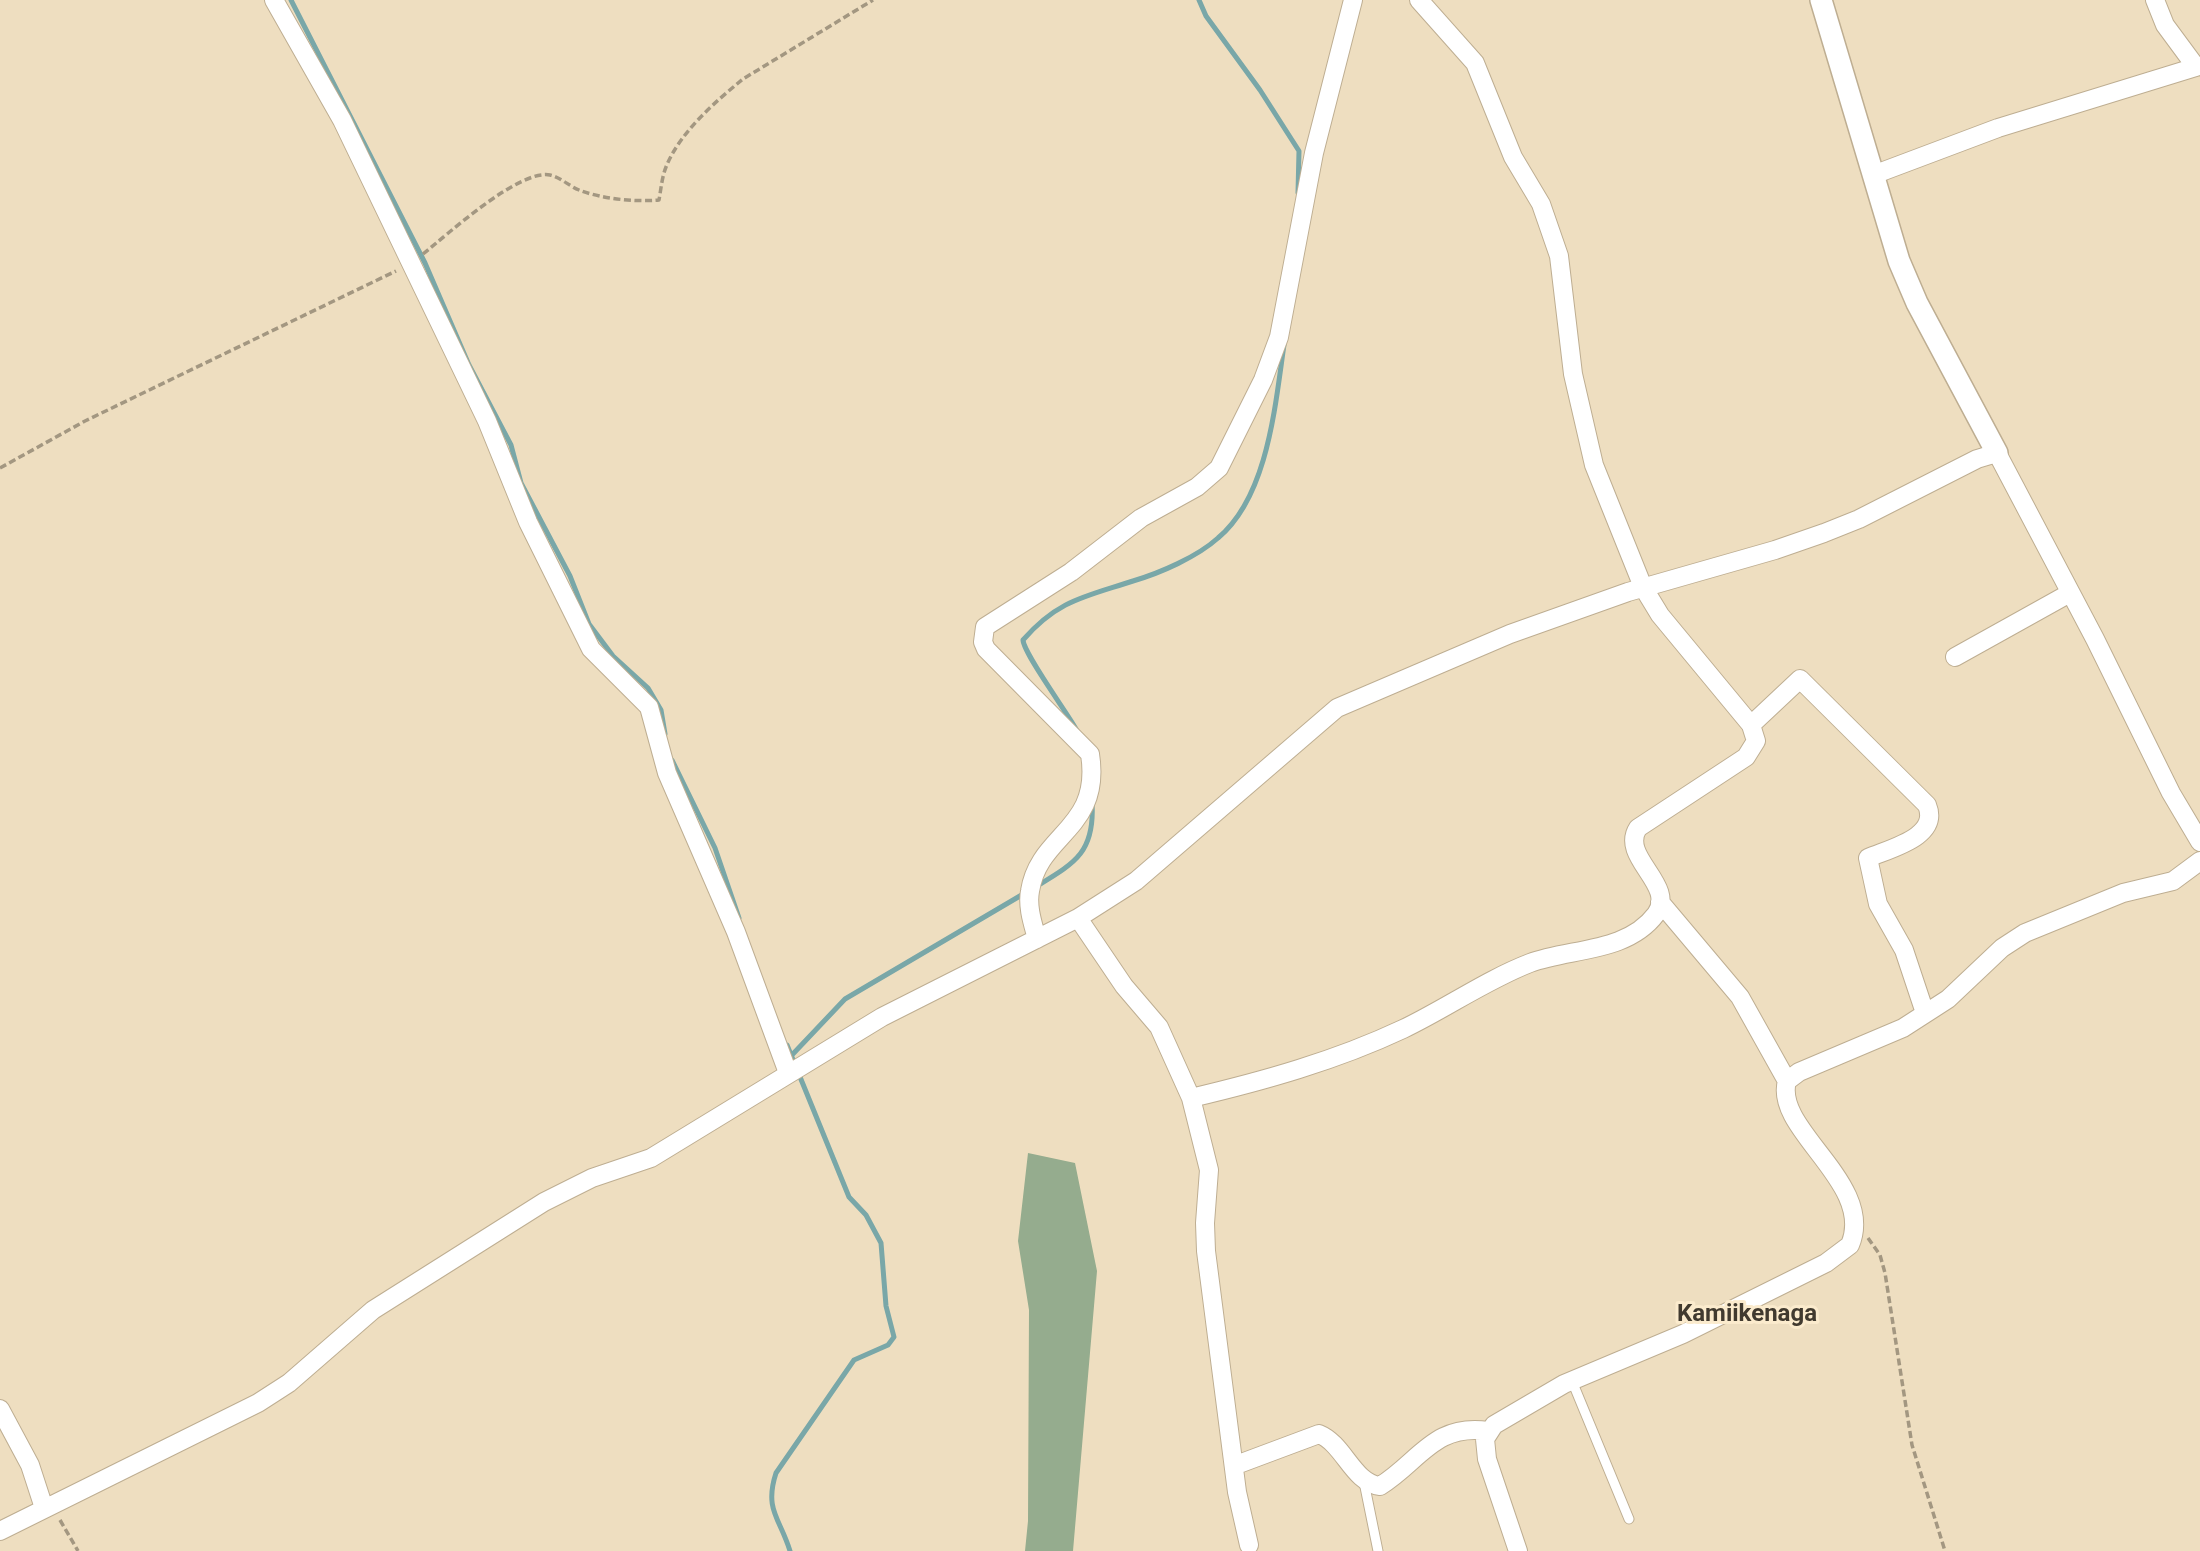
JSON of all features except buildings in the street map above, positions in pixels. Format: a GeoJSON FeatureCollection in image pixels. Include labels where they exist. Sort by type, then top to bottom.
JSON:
{"type":"FeatureCollection","features":[{"type":"Feature","properties":{"kind":"street"},"geometry":{"type":"LineString","coordinates":[[274,0],[342,120],[487,421],[528,522],[591,649],[649,707],[667,773],[736,932],[788,1073]]}},
{"type":"Feature","properties":{"kind":"street"},"geometry":{"type":"LineString","coordinates":[[1037,939],[1031,919],[1030,891],[1040,866],[1086,807],[1092,771],[1090,754],[986,649],[983,642],[985,626],[1071,572],[1141,518],[1197,487],[1219,468],[1263,380],[1279,337],[1314,153],[1353,0]]}},
{"type":"Feature","properties":{"kind":"street"},"geometry":{"type":"LineString","coordinates":[[1419,0],[1475,63],[1513,157],[1541,204],[1559,256],[1573,374],[1594,465],[1643,587],[1660,615],[1751,725],[1756,741],[1746,757],[1638,828],[1634,833],[1633,845],[1658,891],[1660,902],[1740,997],[1787,1081],[1786,1105],[1836,1174],[1845,1191],[1855,1229],[1850,1245],[1826,1263],[1684,1334],[1572,1381],[1516,1409],[1488,1431],[1485,1439],[1487,1459],[1518,1551]]}},
{"type":"Feature","properties":{"kind":"street"},"geometry":{"type":"LineString","coordinates":[[1821,0],[1899,261],[1917,303],[2070,593],[2171,793],[2200,842]]}},
{"type":"Feature","properties":{"kind":"street"},"geometry":{"type":"LineString","coordinates":[[1873,175],[1998,128],[2196,67],[2165,25],[2155,0]]}},
{"type":"Feature","properties":{"kind":"street"},"geometry":{"type":"LineString","coordinates":[[0,1531],[258,1403],[289,1383],[382,1304],[544,1202],[592,1178],[651,1158],[882,1017],[1078,918],[1136,881],[1337,708],[1510,634],[1643,587],[1776,550],[1824,533],[1997,453]]}},
{"type":"Feature","properties":{"kind":"street"},"geometry":{"type":"LineString","coordinates":[[1955,657],[2070,593]]}},
{"type":"Feature","properties":{"kind":"street"},"geometry":{"type":"LineString","coordinates":[[1751,725],[1800,678],[1927,805],[1931,815],[1928,826],[1921,834],[1868,858],[1878,904],[1905,950],[1925,1013]]}},
{"type":"Feature","properties":{"kind":"street"},"geometry":{"type":"LineString","coordinates":[[1787,1081],[1799,1072],[1885,1037],[1948,999],[2002,948],[2025,933],[2123,893],[2173,881],[2200,861]]}},
{"type":"Feature","properties":{"kind":"street"},"geometry":{"type":"LineString","coordinates":[[1191,1098],[1272,1078],[1362,1047],[1426,1018],[1531,963],[1607,945],[1653,918],[1660,902]]}},
{"type":"Feature","properties":{"kind":"street"},"geometry":{"type":"LineString","coordinates":[[1078,918],[1124,986],[1159,1027],[1191,1098],[1209,1170],[1206,1251],[1236,1465],[1240,1514],[1249,1545]]}},
{"type":"Feature","properties":{"kind":"street"},"geometry":{"type":"LineString","coordinates":[[0,1409],[30,1465],[47,1506]]}},
{"type":"Feature","properties":{"kind":"street"},"geometry":{"type":"LineString","coordinates":[[1236,1465],[1319,1434],[1333,1442],[1364,1480],[1375,1486],[1384,1484],[1417,1454],[1452,1432],[1473,1429],[1488,1431]]}},
{"type":"Feature","properties":{"kind":"lane"},"geometry":{"type":"LineString","coordinates":[[1572,1381],[1629,1519]]}},
{"type":"Feature","properties":{"kind":"lane"},"geometry":{"type":"LineString","coordinates":[[1364,1480],[1378,1551]]}},
{"type":"Feature","properties":{"kind":"path"},"geometry":{"type":"LineString","coordinates":[[0,468],[85,421],[411,264],[490,200],[538,175],[559,178],[581,191],[638,202],[659,200],[667,166],[677,149],[723,95],[743,79],[873,0]]}},
{"type":"Feature","properties":{"kind":"path"},"geometry":{"type":"LineString","coordinates":[[1855,1229],[1867,1236],[1880,1255],[1912,1445],[1945,1551]]}},
{"type":"Feature","properties":{"kind":"path"},"geometry":{"type":"LineString","coordinates":[[47,1506],[78,1551]]}},
{"type":"Feature","properties":{"kind":"green space"},"geometry":{"type":"Polygon","coordinates":[[[1028,1153],[1075,1163],[1097,1271],[1073,1551],[1025,1551],[1028,1521],[1029,1310],[1018,1241],[1028,1153]]]}},
{"type":"Feature","properties":{"kind":"waterway"},"geometry":{"type":"LineString","coordinates":[[291,0],[425,263],[469,365],[511,445],[521,483],[570,576],[589,624],[613,656],[648,688],[661,710],[665,734]]}},
{"type":"Feature","properties":{"kind":"waterway"},"geometry":{"type":"LineString","coordinates":[[1199,0],[1206,16],[1260,90],[1299,151],[1298,193]]}},
{"type":"Feature","properties":{"kind":"waterway"},"geometry":{"type":"LineString","coordinates":[[1076,729],[1038,670],[1023,640],[1060,608],[1086,596],[1155,574],[1189,558],[1218,538],[1235,520],[1248,499],[1266,449],[1284,345]]}},
{"type":"Feature","properties":{"kind":"waterway"},"geometry":{"type":"LineString","coordinates":[[672,760],[715,848],[739,918]]}},
{"type":"Feature","properties":{"kind":"waterway"},"geometry":{"type":"LineString","coordinates":[[1037,886],[1072,863],[1086,845],[1092,820],[1092,803]]}},
{"type":"Feature","properties":{"kind":"waterway"},"geometry":{"type":"LineString","coordinates":[[791,1056],[845,999],[1025,893]]}},
{"type":"Feature","properties":{"kind":"waterway"},"geometry":{"type":"LineString","coordinates":[[787,1045],[849,1197],[866,1215],[881,1243],[886,1306],[894,1337],[888,1345],[854,1360],[776,1473],[773,1505],[790,1551]]}},
{"type":"Feature","properties":{"kind":"district","name":"Kamiikenaga"},"geometry":{"type":"Point","coordinates":[1747,1315]}}]}
